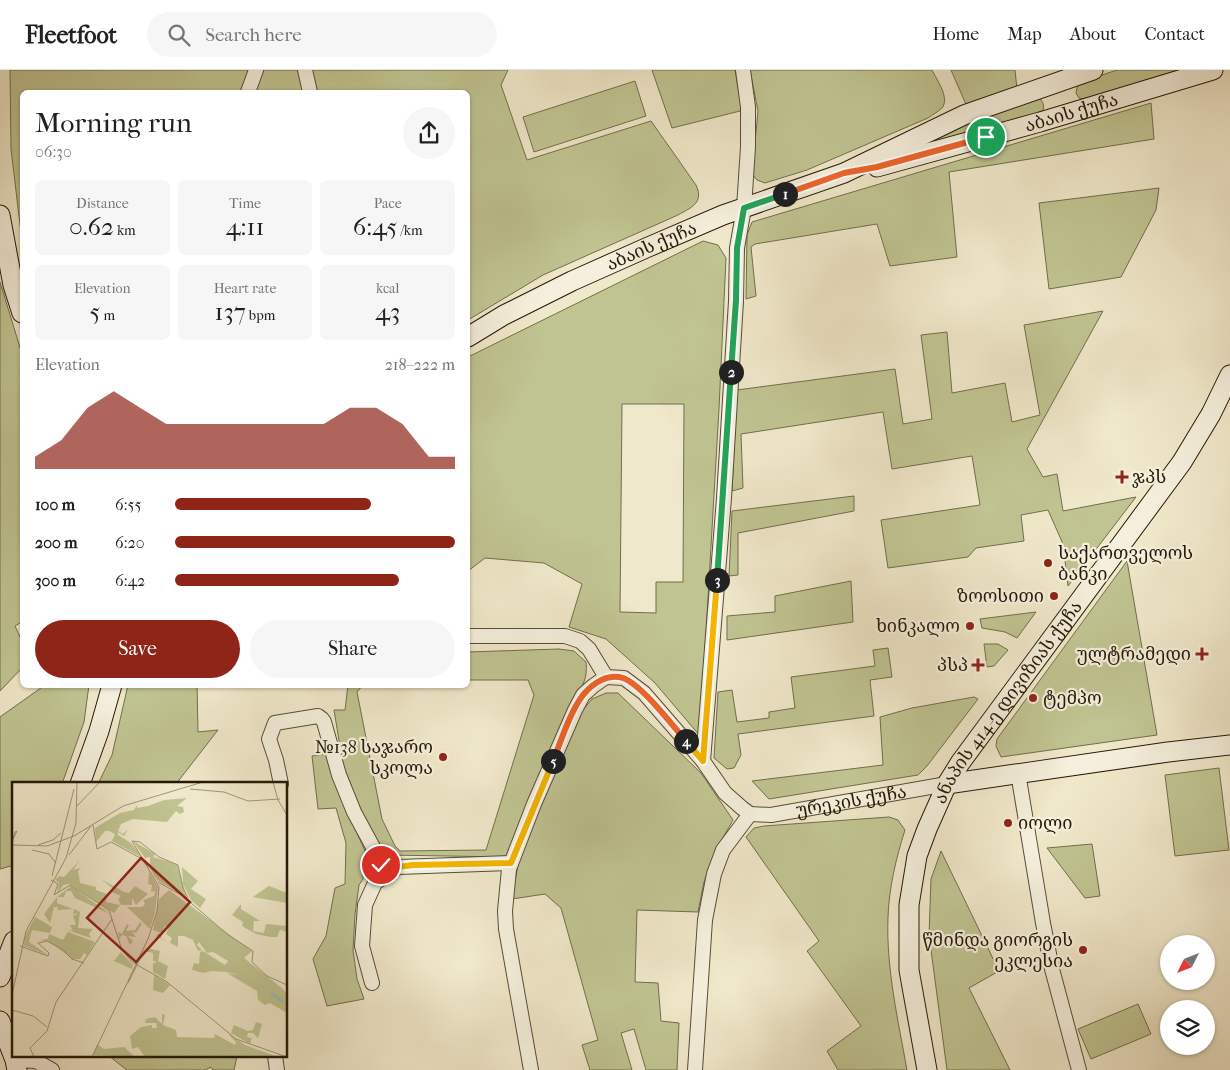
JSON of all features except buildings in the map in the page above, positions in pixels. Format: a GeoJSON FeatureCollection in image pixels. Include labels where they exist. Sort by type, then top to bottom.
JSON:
{"type":"FeatureCollection","features":[{"type":"Feature","properties":{"kind":"street"},"geometry":{"type":"LineString","coordinates":[[249,90],[256,70]]}},
{"type":"Feature","properties":{"kind":"street"},"geometry":{"type":"LineString","coordinates":[[305,70],[310,90]]}},
{"type":"Feature","properties":{"kind":"street"},"geometry":{"type":"LineString","coordinates":[[703,761],[724,498],[736,300],[737,248],[744,208],[748,147],[748,107],[743,70]]}},
{"type":"Feature","properties":{"kind":"street","name":"აბაის ქუჩა"},"geometry":{"type":"LineString","coordinates":[[844,173],[877,167],[1040,122],[1213,70]]}},
{"type":"Feature","properties":{"kind":"street"},"geometry":{"type":"LineString","coordinates":[[1086,73],[1072,84],[1071,91],[1074,98],[1083,106],[1091,107]]}},
{"type":"Feature","properties":{"kind":"street","name":"აბაის ქუჩა"},"geometry":{"type":"LineString","coordinates":[[470,336],[504,315],[572,281],[664,240],[723,215],[844,173],[964,115],[1086,73]]}},
{"type":"Feature","properties":{"kind":"street"},"geometry":{"type":"LineString","coordinates":[[1031,91],[1044,94],[1048,97],[1050,103],[1049,109],[1040,122]]}},
{"type":"Feature","properties":{"kind":"street"},"geometry":{"type":"LineString","coordinates":[[0,215],[20,306]]}},
{"type":"Feature","properties":{"kind":"street","name":"ანაპის 414-ე დივიზიას ქუჩა"},"geometry":{"type":"LineString","coordinates":[[927,1070],[909,970],[909,905],[917,856],[947,784],[1004,701],[1182,462],[1211,414],[1230,374]]}},
{"type":"Feature","properties":{"kind":"street"},"geometry":{"type":"LineString","coordinates":[[470,636],[564,636],[580,641],[589,649],[606,677]]}},
{"type":"Feature","properties":{"kind":"street"},"geometry":{"type":"LineString","coordinates":[[531,1070],[506,929],[506,893],[511,863],[534,804],[575,710],[584,695],[606,677],[624,678],[644,693],[703,761],[724,793],[750,814],[723,850],[714,874],[705,920],[695,1070]]}},
{"type":"Feature","properties":{"kind":"street"},"geometry":{"type":"LineString","coordinates":[[81,782],[99,731],[108,691]]}},
{"type":"Feature","properties":{"kind":"street"},"geometry":{"type":"LineString","coordinates":[[281,782],[269,738],[274,723],[318,716],[322,719],[339,775],[354,812],[387,873]]}},
{"type":"Feature","properties":{"kind":"street","name":"ურეკის ქუჩა"},"geometry":{"type":"LineString","coordinates":[[750,814],[771,815],[1018,773],[1230,745]]}},
{"type":"Feature","properties":{"kind":"street"},"geometry":{"type":"LineString","coordinates":[[1018,773],[1047,941],[1079,1070]]}},
{"type":"Feature","properties":{"kind":"street"},"geometry":{"type":"LineString","coordinates":[[372,983],[362,946],[365,905],[375,883],[398,867],[511,863]]}},
{"type":"Feature","properties":{"kind":"street"},"geometry":{"type":"LineString","coordinates":[[0,977],[12,945]]}},
{"type":"Feature","properties":{"kind":"street"},"geometry":{"type":"LineString","coordinates":[[0,1021],[12,1054]]}},
{"type":"Feature","properties":{"kind":"street"},"geometry":{"type":"LineString","coordinates":[[16,1065],[36,1060],[52,1070]]}},
{"type":"Feature","properties":{"kind":"green space"},"geometry":{"type":"Polygon","coordinates":[[[10,70],[508,70],[501,85],[527,160],[651,121],[696,185],[699,196],[695,204],[678,215],[543,275],[470,319],[470,90],[20,90],[20,224],[11,149],[10,70]]]}},
{"type":"Feature","properties":{"kind":"green space"},"geometry":{"type":"Polygon","coordinates":[[[652,70],[735,70],[741,106],[740,111],[672,128],[652,70]]]}},
{"type":"Feature","properties":{"kind":"green space"},"geometry":{"type":"Polygon","coordinates":[[[750,70],[932,70],[945,99],[942,108],[928,118],[807,170],[765,183],[757,180],[752,174],[758,111],[750,70]]]}},
{"type":"Feature","properties":{"kind":"green space"},"geometry":{"type":"Polygon","coordinates":[[[951,70],[1015,70],[1017,89],[968,109],[951,70]]]}},
{"type":"Feature","properties":{"kind":"green space"},"geometry":{"type":"Polygon","coordinates":[[[1117,70],[1178,70],[1084,99],[1079,98],[1076,93],[1078,83],[1117,70]]]}},
{"type":"Feature","properties":{"kind":"green space"},"geometry":{"type":"Polygon","coordinates":[[[635,81],[646,116],[534,152],[523,117],[635,81]]]}},
{"type":"Feature","properties":{"kind":"green space"},"geometry":{"type":"Polygon","coordinates":[[[1037,95],[1042,101],[1042,112],[911,151],[908,147],[1037,95]]]}},
{"type":"Feature","properties":{"kind":"green space"},"geometry":{"type":"Polygon","coordinates":[[[1151,103],[1154,139],[949,172],[957,257],[890,266],[877,224],[755,244],[751,247],[756,296],[746,299],[747,235],[752,222],[1151,103]]]}},
{"type":"Feature","properties":{"kind":"green space"},"geometry":{"type":"Polygon","coordinates":[[[1159,188],[1156,210],[1121,277],[1049,289],[1039,203],[1159,188]]]}},
{"type":"Feature","properties":{"kind":"green space"},"geometry":{"type":"Polygon","coordinates":[[[703,241],[718,245],[726,258],[700,736],[655,683],[606,639],[569,627],[582,584],[544,563],[485,558],[470,569],[470,356],[703,241]],[[622,404],[620,612],[656,613],[656,582],[683,582],[684,404],[622,404]]]}},
{"type":"Feature","properties":{"kind":"green space"},"geometry":{"type":"Polygon","coordinates":[[[0,282],[20,347],[20,623],[15,626],[20,637],[20,670],[0,691],[0,282]]]}},
{"type":"Feature","properties":{"kind":"green space"},"geometry":{"type":"Polygon","coordinates":[[[1103,311],[1027,449],[1043,477],[1057,474],[1063,511],[1136,497],[1068,586],[1063,544],[1048,510],[1021,515],[1024,541],[976,548],[968,557],[888,568],[881,520],[980,505],[972,456],[892,469],[883,412],[741,434],[743,488],[732,491],[737,390],[895,369],[903,424],[932,419],[921,335],[947,332],[952,393],[1005,383],[1012,422],[1040,415],[1024,325],[1103,311]]]}},
{"type":"Feature","properties":{"kind":"green space"},"geometry":{"type":"Polygon","coordinates":[[[854,496],[854,511],[738,533],[738,575],[729,576],[732,511],[854,496]]]}},
{"type":"Feature","properties":{"kind":"green space"},"geometry":{"type":"Polygon","coordinates":[[[1127,561],[1157,735],[1001,757],[996,746],[997,739],[1127,561]]]}},
{"type":"Feature","properties":{"kind":"green space"},"geometry":{"type":"Polygon","coordinates":[[[851,581],[853,622],[727,640],[727,616],[775,612],[775,596],[851,581]]]}},
{"type":"Feature","properties":{"kind":"green space"},"geometry":{"type":"Polygon","coordinates":[[[1036,612],[1017,638],[1005,632],[982,628],[980,619],[1036,612]]]}},
{"type":"Feature","properties":{"kind":"green space"},"geometry":{"type":"Polygon","coordinates":[[[984,644],[998,644],[1008,650],[994,666],[987,667],[984,644]]]}},
{"type":"Feature","properties":{"kind":"green space"},"geometry":{"type":"Polygon","coordinates":[[[888,648],[892,677],[870,680],[874,716],[738,734],[741,755],[734,768],[727,769],[714,758],[718,692],[732,690],[737,722],[769,718],[769,712],[795,708],[791,677],[875,666],[873,650],[888,648]]]}},
{"type":"Feature","properties":{"kind":"green space"},"geometry":{"type":"Polygon","coordinates":[[[559,649],[574,651],[586,662],[585,679],[572,701],[508,857],[387,855],[367,825],[343,765],[334,710],[345,710],[348,688],[360,688],[357,692],[382,819],[395,846],[400,851],[486,850],[534,695],[528,680],[470,680],[470,652],[559,649]]]}},
{"type":"Feature","properties":{"kind":"green space"},"geometry":{"type":"Polygon","coordinates":[[[41,688],[89,688],[84,722],[63,782],[12,782],[12,866],[0,869],[0,717],[41,688]]]}},
{"type":"Feature","properties":{"kind":"green space"},"geometry":{"type":"Polygon","coordinates":[[[127,688],[197,688],[198,732],[218,730],[178,782],[99,782],[112,755],[127,688]]]}},
{"type":"Feature","properties":{"kind":"green space"},"geometry":{"type":"Polygon","coordinates":[[[606,693],[618,693],[701,773],[733,820],[716,850],[704,882],[698,912],[637,910],[635,982],[658,983],[661,1021],[679,1023],[677,1070],[646,1070],[634,1029],[621,1033],[632,1070],[590,1070],[582,1045],[598,1040],[561,908],[545,894],[512,899],[521,848],[582,711],[592,699],[606,693]]]}},
{"type":"Feature","properties":{"kind":"green space"},"geometry":{"type":"Polygon","coordinates":[[[974,697],[978,699],[918,775],[769,799],[752,781],[883,765],[880,717],[912,708],[974,697]]]}},
{"type":"Feature","properties":{"kind":"green space"},"geometry":{"type":"Polygon","coordinates":[[[326,754],[335,783],[365,851],[363,879],[359,885],[355,914],[353,950],[357,979],[364,999],[327,1006],[313,959],[326,936],[335,888],[345,884],[346,843],[336,808],[318,809],[312,756],[326,754]]]}},
{"type":"Feature","properties":{"kind":"green space"},"geometry":{"type":"Polygon","coordinates":[[[1219,768],[1229,850],[1175,856],[1165,775],[1219,768]]]}},
{"type":"Feature","properties":{"kind":"green space"},"geometry":{"type":"Polygon","coordinates":[[[889,817],[898,820],[905,830],[891,884],[888,936],[893,994],[907,1070],[838,1070],[827,1051],[861,1026],[807,951],[819,941],[746,837],[754,828],[764,826],[889,817]]]}},
{"type":"Feature","properties":{"kind":"green space"},"geometry":{"type":"Polygon","coordinates":[[[1092,844],[1100,896],[1085,898],[1047,848],[1092,844]]]}},
{"type":"Feature","properties":{"kind":"green space"},"geometry":{"type":"Polygon","coordinates":[[[941,851],[999,971],[969,988],[1010,1070],[947,1070],[929,935],[931,879],[941,851]]]}},
{"type":"Feature","properties":{"kind":"green space"},"geometry":{"type":"Polygon","coordinates":[[[1138,1004],[1151,1034],[1091,1059],[1078,1029],[1138,1004]]]}},
{"type":"Feature","properties":{"kind":"green space"},"geometry":{"type":"Polygon","coordinates":[[[112,1058],[237,1058],[234,1070],[213,1070],[211,1067],[205,1070],[127,1070],[112,1058]]]}},
{"type":"Feature","properties":{"kind":"place","name":"ჯპს"},"geometry":{"type":"Point","coordinates":[1122,477]}},
{"type":"Feature","properties":{"kind":"place","name":"საქართველოს ბანკი"},"geometry":{"type":"Point","coordinates":[1048,563]}},
{"type":"Feature","properties":{"kind":"place","name":"ზოოსითი"},"geometry":{"type":"Point","coordinates":[1054,596]}},
{"type":"Feature","properties":{"kind":"place","name":"ხინკალო"},"geometry":{"type":"Point","coordinates":[970,626]}},
{"type":"Feature","properties":{"kind":"place","name":"ულტრამედი"},"geometry":{"type":"Point","coordinates":[1202,654]}},
{"type":"Feature","properties":{"kind":"place","name":"პსპ"},"geometry":{"type":"Point","coordinates":[978,665]}},
{"type":"Feature","properties":{"kind":"place","name":"ტემპო"},"geometry":{"type":"Point","coordinates":[1033,698]}},
{"type":"Feature","properties":{"kind":"place","name":"№138 საჯარო სკოლა"},"geometry":{"type":"Point","coordinates":[443,757]}},
{"type":"Feature","properties":{"kind":"place","name":"იოლი"},"geometry":{"type":"Point","coordinates":[1008,823]}},
{"type":"Feature","properties":{"kind":"place","name":"წმინდა გიორგის ეკლესია"},"geometry":{"type":"Point","coordinates":[1083,950]}},
{"type":"Feature","properties":{"kind":"route"},"geometry":{"type":"LineString","coordinates":[[381,865],[387,873],[398,867],[413,865],[511,863],[534,804],[575,710],[584,695],[606,677],[624,678],[644,693],[703,761],[724,498],[736,300],[737,248],[744,208],[844,173],[877,167],[986,137]]}}]}
